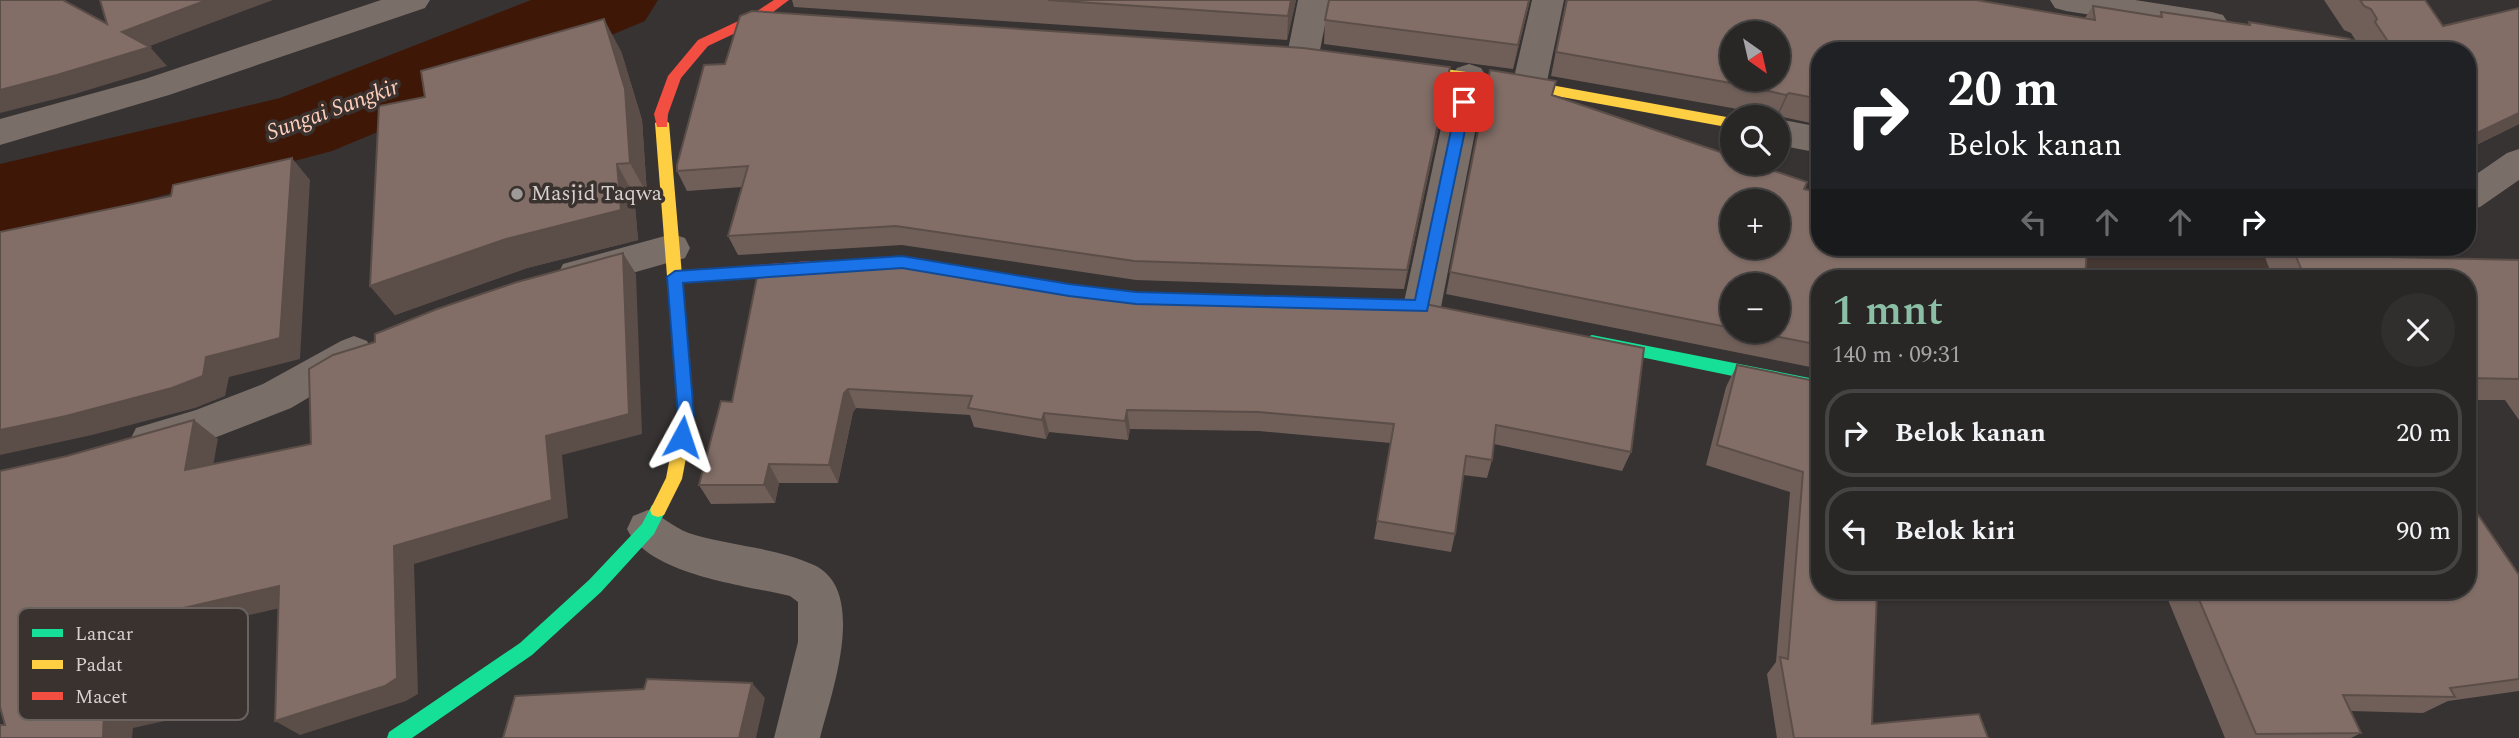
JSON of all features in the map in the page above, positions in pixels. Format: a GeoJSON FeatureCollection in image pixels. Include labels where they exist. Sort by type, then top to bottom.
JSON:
{"type":"FeatureCollection","features":[{"type":"Feature","properties":{"kind":"street"},"geometry":{"type":"LineString","coordinates":[[0,132],[93,109],[200,75],[414,0]]}},
{"type":"Feature","properties":{"kind":"street"},"geometry":{"type":"LineString","coordinates":[[396,738],[526,649],[595,586],[648,529],[674,480],[686,416],[661,114],[675,76],[703,43],[756,18],[783,0]]}},
{"type":"Feature","properties":{"kind":"street"},"geometry":{"type":"LineString","coordinates":[[1304,56],[1314,0]]}},
{"type":"Feature","properties":{"kind":"street"},"geometry":{"type":"LineString","coordinates":[[1530,86],[1548,0]]}},
{"type":"Feature","properties":{"kind":"street"},"geometry":{"type":"LineString","coordinates":[[2066,0],[2242,27]]}},
{"type":"Feature","properties":{"kind":"street"},"geometry":{"type":"LineString","coordinates":[[756,18],[783,20]]}},
{"type":"Feature","properties":{"kind":"street"},"geometry":{"type":"LineString","coordinates":[[1386,66],[1530,86],[1720,121]]}},
{"type":"Feature","properties":{"kind":"street"},"geometry":{"type":"LineString","coordinates":[[1422,307],[1469,76]]}},
{"type":"Feature","properties":{"kind":"street"},"geometry":{"type":"LineString","coordinates":[[1790,134],[1811,138]]}},
{"type":"Feature","properties":{"kind":"street"},"geometry":{"type":"LineString","coordinates":[[2476,192],[2519,162]]}},
{"type":"Feature","properties":{"kind":"street"},"geometry":{"type":"LineString","coordinates":[[541,283],[673,263],[826,266]]}},
{"type":"Feature","properties":{"kind":"street"},"geometry":{"type":"LineString","coordinates":[[1581,339],[1811,385]]}},
{"type":"Feature","properties":{"kind":"street"},"geometry":{"type":"LineString","coordinates":[[116,449],[200,426],[277,396],[360,349],[383,340]]}},
{"type":"Feature","properties":{"kind":"street"},"geometry":{"type":"LineString","coordinates":[[648,529],[681,551],[799,579],[816,590],[823,611],[821,634],[797,738]]}},
{"type":"Feature","properties":{"kind":"shaded area"},"geometry":{"type":"Polygon","coordinates":[[[2039,256],[2313,256],[2354,270],[2038,270],[2039,256]]]}},
{"type":"Feature","properties":{"kind":"building"},"geometry":{"type":"Polygon","coordinates":[[[0,0],[63,0],[107,24],[100,0],[207,0],[122,32],[150,47],[0,90],[0,0]]]}},
{"type":"Feature","properties":{"kind":"building"},"geometry":{"type":"Polygon","coordinates":[[[1048,0],[1291,0],[1288,16],[1048,0]]]}},
{"type":"Feature","properties":{"kind":"building"},"geometry":{"type":"Polygon","coordinates":[[[1329,0],[1529,0],[1518,45],[1325,20],[1329,0]]]}},
{"type":"Feature","properties":{"kind":"building"},"geometry":{"type":"Polygon","coordinates":[[[1567,0],[1976,0],[2095,20],[2093,6],[2162,17],[2161,12],[2250,25],[2249,22],[2350,39],[2352,42],[1811,42],[1811,97],[1789,93],[1786,95],[1768,91],[1790,91],[1790,21],[1720,21],[1720,81],[1556,52],[1567,0]]]}},
{"type":"Feature","properties":{"kind":"building"},"geometry":{"type":"Polygon","coordinates":[[[2360,0],[2425,0],[2443,26],[2519,8],[2519,113],[2477,133],[2476,42],[2388,42],[2375,22],[2377,19],[2371,9],[2364,6],[2360,0]]]}},
{"type":"Feature","properties":{"kind":"building"},"geometry":{"type":"Polygon","coordinates":[[[752,11],[1303,48],[1450,67],[1407,270],[1134,261],[896,226],[728,236],[748,166],[677,171],[677,165],[704,65],[725,64],[740,16],[752,11]]]}},
{"type":"Feature","properties":{"kind":"building"},"geometry":{"type":"Polygon","coordinates":[[[604,19],[625,89],[630,163],[617,164],[621,210],[506,239],[370,286],[379,106],[425,97],[421,71],[604,19]]]}},
{"type":"Feature","properties":{"kind":"building"},"geometry":{"type":"Polygon","coordinates":[[[1490,70],[1556,81],[1552,95],[1720,152],[1720,175],[1786,175],[1807,182],[1804,189],[1811,191],[1811,256],[2086,256],[2086,270],[1811,270],[1811,343],[1790,339],[1790,273],[1720,273],[1720,326],[1450,272],[1490,70]]]}},
{"type":"Feature","properties":{"kind":"building"},"geometry":{"type":"Polygon","coordinates":[[[292,158],[280,338],[206,357],[203,376],[172,388],[0,430],[0,232],[171,196],[173,185],[292,158]]]}},
{"type":"Feature","properties":{"kind":"building"},"geometry":{"type":"Polygon","coordinates":[[[623,253],[629,414],[546,436],[552,500],[394,546],[397,678],[385,686],[275,721],[279,586],[183,608],[18,608],[18,720],[104,720],[103,738],[0,738],[0,725],[5,725],[0,707],[0,471],[67,456],[194,420],[185,470],[311,444],[309,369],[333,355],[375,342],[375,334],[437,309],[517,282],[623,253]]]}},
{"type":"Feature","properties":{"kind":"building"},"geometry":{"type":"Polygon","coordinates":[[[2296,256],[2519,260],[2519,379],[2476,378],[2476,270],[2302,270],[2296,256]]]}},
{"type":"Feature","properties":{"kind":"building"},"geometry":{"type":"Polygon","coordinates":[[[895,258],[1065,287],[1133,295],[1425,304],[1644,348],[1631,452],[1496,425],[1492,460],[1466,456],[1455,534],[1377,521],[1394,424],[1259,412],[1127,410],[1125,421],[1044,413],[1042,420],[968,408],[972,396],[848,389],[844,393],[829,465],[769,464],[764,485],[699,485],[721,401],[732,402],[759,267],[895,258]]]}},
{"type":"Feature","properties":{"kind":"building"},"geometry":{"type":"Polygon","coordinates":[[[1737,365],[1811,380],[1811,599],[1877,599],[1872,724],[1979,714],[1988,738],[1794,738],[1780,657],[1788,659],[1803,472],[1717,445],[1737,365]]]}},
{"type":"Feature","properties":{"kind":"building"},"geometry":{"type":"Polygon","coordinates":[[[2476,512],[2519,575],[2519,679],[2450,688],[2455,697],[2343,695],[2361,733],[2256,734],[2199,599],[2476,599],[2476,512]]]}},
{"type":"Feature","properties":{"kind":"building"},"geometry":{"type":"Polygon","coordinates":[[[647,679],[752,683],[739,738],[503,738],[515,696],[644,689],[647,679]]]}},
{"type":"Feature","properties":{"kind":"waterway","name":"Sungai Sangkir"},"geometry":{"type":"LineString","coordinates":[[0,201],[299,127],[615,0]]}},
{"type":"Feature","properties":{"kind":"traffic: fast"},"geometry":{"type":"LineString","coordinates":[[1592,341],[1811,385]]}},
{"type":"Feature","properties":{"kind":"traffic: fast"},"geometry":{"type":"LineString","coordinates":[[396,738],[526,649],[595,586],[648,529],[658,510]]}},
{"type":"Feature","properties":{"kind":"traffic: slow"},"geometry":{"type":"LineString","coordinates":[[1397,67],[1529,86],[1720,121]]}},
{"type":"Feature","properties":{"kind":"traffic: slow"},"geometry":{"type":"LineString","coordinates":[[658,510],[674,479],[686,416],[662,123]]}},
{"type":"Feature","properties":{"kind":"traffic: jam"},"geometry":{"type":"LineString","coordinates":[[662,123],[661,114],[675,76],[703,43],[756,18],[783,0]]}},
{"type":"Feature","properties":{"kind":"traffic: jam"},"geometry":{"type":"LineString","coordinates":[[675,277],[811,267]]}},
{"type":"Feature","properties":{"kind":"place","name":"Masjid Taqwa"},"geometry":{"type":"Point","coordinates":[517,194]}},
{"type":"Feature","properties":{"kind":"route"},"geometry":{"type":"LineString","coordinates":[[682,437],[686,416],[675,277],[902,262],[1069,290],[1136,298],[1422,307],[1464,102]]}}]}
